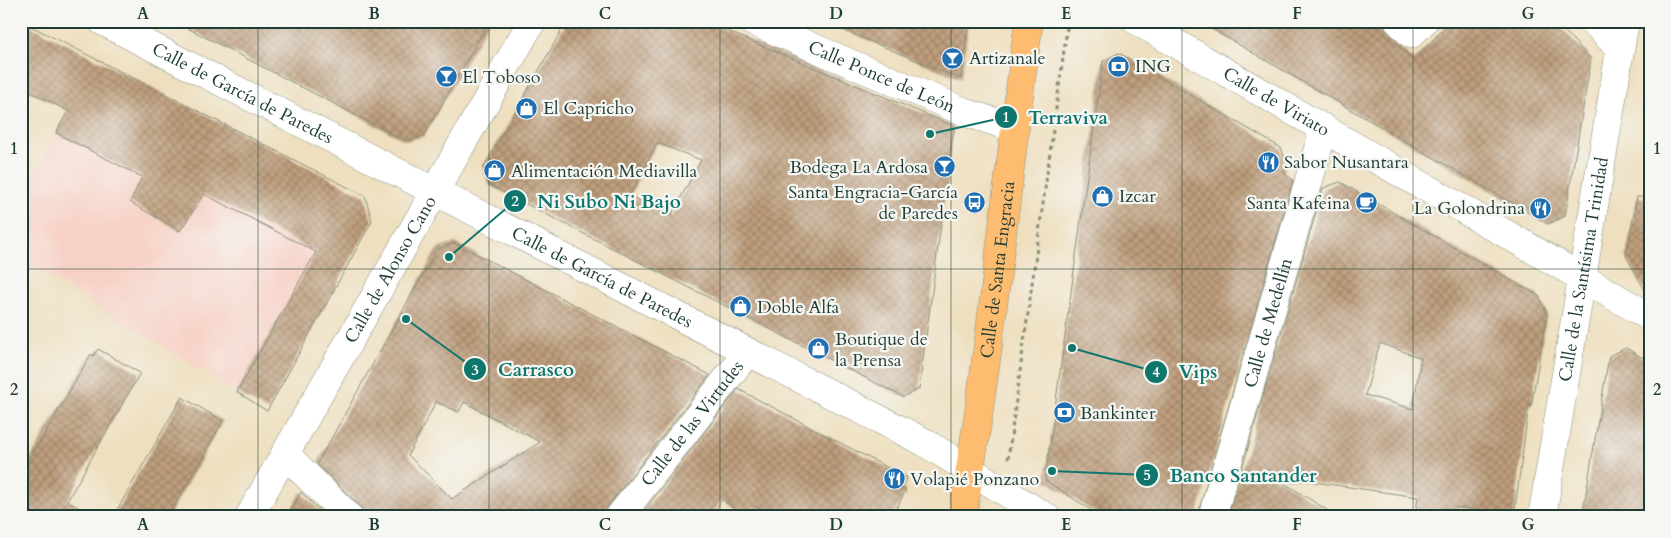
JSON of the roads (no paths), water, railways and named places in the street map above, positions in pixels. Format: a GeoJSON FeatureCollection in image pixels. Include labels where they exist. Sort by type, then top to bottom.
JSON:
{"type":"FeatureCollection","features":[{"type":"Feature","properties":{"kind":"main road","name":"Calle de Santa Engracia"},"geometry":{"type":"LineString","coordinates":[[962,517],[984,382],[1014,128],[1029,21]]}},
{"type":"Feature","properties":{"kind":"street","name":"Calle de García de Paredes"},"geometry":{"type":"LineString","coordinates":[[102,21],[434,193],[924,442],[1046,517]]}},
{"type":"Feature","properties":{"kind":"street","name":"Calle de Alonso Cano"},"geometry":{"type":"LineString","coordinates":[[249,517],[532,21]]}},
{"type":"Feature","properties":{"kind":"street","name":"Calle Ponce de León"},"geometry":{"type":"LineString","coordinates":[[751,21],[967,112],[1014,128]]}},
{"type":"Feature","properties":{"kind":"street","name":"Calle de Viriato"},"geometry":{"type":"LineString","coordinates":[[1137,21],[1650,317]]}},
{"type":"Feature","properties":{"kind":"street"},"geometry":{"type":"LineString","coordinates":[[1592,21],[1620,49]]}},
{"type":"Feature","properties":{"kind":"street","name":"Calle de la Santísima Trinidad"},"geometry":{"type":"LineString","coordinates":[[1542,517],[1625,21]]}},
{"type":"Feature","properties":{"kind":"street","name":"Calle de Medellín"},"geometry":{"type":"LineString","coordinates":[[1212,517],[1324,128]]}},
{"type":"Feature","properties":{"kind":"street","name":"Calle de las Virtudes"},"geometry":{"type":"LineString","coordinates":[[619,517],[747,353]]}},
{"type":"Feature","properties":{"kind":"street"},"geometry":{"type":"LineString","coordinates":[[285,454],[349,517]]}},
{"type":"Feature","properties":{"kind":"place","name":"Artizanale"},"geometry":{"type":"Point","coordinates":[953,58]}},
{"type":"Feature","properties":{"kind":"place","name":"ING"},"geometry":{"type":"Point","coordinates":[1119,66]}},
{"type":"Feature","properties":{"kind":"place","name":"El Toboso"},"geometry":{"type":"Point","coordinates":[446,77]}},
{"type":"Feature","properties":{"kind":"place","name":"El Capricho"},"geometry":{"type":"Point","coordinates":[527,108]}},
{"type":"Feature","properties":{"kind":"place","name":"Terraviva"},"geometry":{"type":"Point","coordinates":[930,134]}},
{"type":"Feature","properties":{"kind":"place","name":"Sabor Nusantara"},"geometry":{"type":"Point","coordinates":[1268,162]}},
{"type":"Feature","properties":{"kind":"place","name":"Bodega La Ardosa"},"geometry":{"type":"Point","coordinates":[944,167]}},
{"type":"Feature","properties":{"kind":"place","name":"Alimentación Mediavilla"},"geometry":{"type":"Point","coordinates":[495,171]}},
{"type":"Feature","properties":{"kind":"place","name":"Izcar"},"geometry":{"type":"Point","coordinates":[1103,196]}},
{"type":"Feature","properties":{"kind":"place","name":"Santa Engracia-García de Paredes"},"geometry":{"type":"Point","coordinates":[974,202]}},
{"type":"Feature","properties":{"kind":"place","name":"Santa Kafeina"},"geometry":{"type":"Point","coordinates":[1366,203]}},
{"type":"Feature","properties":{"kind":"place","name":"La Golondrina"},"geometry":{"type":"Point","coordinates":[1541,208]}},
{"type":"Feature","properties":{"kind":"place","name":"Ni Subo Ni Bajo"},"geometry":{"type":"Point","coordinates":[449,257]}},
{"type":"Feature","properties":{"kind":"place","name":"Doble Alfa"},"geometry":{"type":"Point","coordinates":[741,307]}},
{"type":"Feature","properties":{"kind":"place","name":"Carrasco"},"geometry":{"type":"Point","coordinates":[406,319]}},
{"type":"Feature","properties":{"kind":"place","name":"Vips"},"geometry":{"type":"Point","coordinates":[1072,348]}},
{"type":"Feature","properties":{"kind":"place","name":"Boutique de la Prensa"},"geometry":{"type":"Point","coordinates":[819,349]}},
{"type":"Feature","properties":{"kind":"place","name":"Bankinter"},"geometry":{"type":"Point","coordinates":[1064,413]}},
{"type":"Feature","properties":{"kind":"place","name":"Banco Santander"},"geometry":{"type":"Point","coordinates":[1052,471]}},
{"type":"Feature","properties":{"kind":"place","name":"Volapié Ponzano"},"geometry":{"type":"Point","coordinates":[894,479]}}]}
